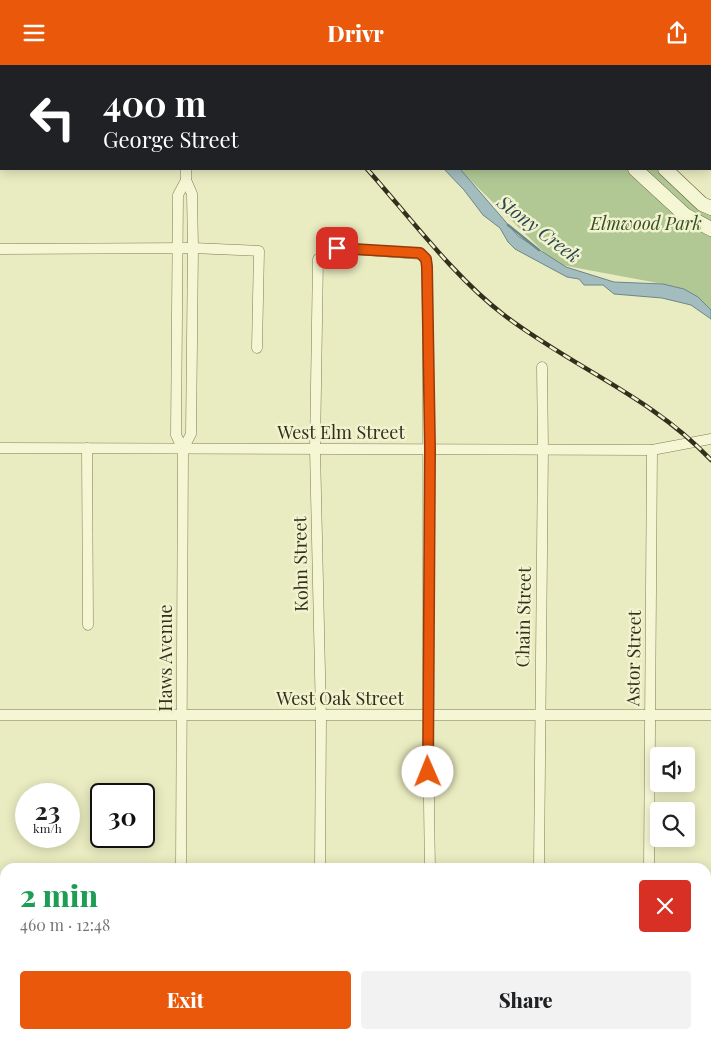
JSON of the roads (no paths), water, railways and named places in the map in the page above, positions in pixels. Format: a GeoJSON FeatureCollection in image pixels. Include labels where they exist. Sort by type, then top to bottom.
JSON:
{"type":"FeatureCollection","features":[{"type":"Feature","properties":{"kind":"street","name":"Haws Avenue"},"geometry":{"type":"LineString","coordinates":[[181,863],[184,449],[191,434],[193,247],[192,193],[186,180],[186,170]]}},
{"type":"Feature","properties":{"kind":"street"},"geometry":{"type":"LineString","coordinates":[[636,170],[684,215],[711,229]]}},
{"type":"Feature","properties":{"kind":"street"},"geometry":{"type":"LineString","coordinates":[[665,170],[702,204],[711,208]]}},
{"type":"Feature","properties":{"kind":"street","name":"Haws Avenue"},"geometry":{"type":"LineString","coordinates":[[184,449],[176,435],[176,354],[178,195],[186,180]]}},
{"type":"Feature","properties":{"kind":"street"},"geometry":{"type":"LineString","coordinates":[[0,249],[193,247],[259,251],[257,347]]}},
{"type":"Feature","properties":{"kind":"street","name":"Kohn Street"},"geometry":{"type":"LineString","coordinates":[[320,863],[321,717],[315,449],[318,259],[337,248],[420,253],[426,259],[430,449]]}},
{"type":"Feature","properties":{"kind":"street"},"geometry":{"type":"LineString","coordinates":[[176,354],[192,355]]}},
{"type":"Feature","properties":{"kind":"street","name":"Chain Street"},"geometry":{"type":"LineString","coordinates":[[539,863],[542,367]]}},
{"type":"Feature","properties":{"kind":"street","name":"West Elm Street"},"geometry":{"type":"LineString","coordinates":[[0,448],[652,450],[711,439]]}},
{"type":"Feature","properties":{"kind":"street"},"geometry":{"type":"LineString","coordinates":[[87,448],[88,625]]}},
{"type":"Feature","properties":{"kind":"street"},"geometry":{"type":"LineString","coordinates":[[430,449],[427,715],[430,863]]}},
{"type":"Feature","properties":{"kind":"street","name":"Astor Street"},"geometry":{"type":"LineString","coordinates":[[649,863],[652,450]]}},
{"type":"Feature","properties":{"kind":"street","name":"West Oak Street"},"geometry":{"type":"LineString","coordinates":[[0,715],[321,717],[711,715]]}},
{"type":"Feature","properties":{"kind":"water"},"geometry":{"type":"Polygon","coordinates":[[[445,170],[461,170],[518,236],[566,267],[614,282],[663,284],[684,289],[698,297],[711,310],[711,319],[691,305],[662,298],[614,294],[603,285],[584,285],[579,279],[567,277],[515,249],[508,242],[500,228],[483,215],[464,190],[445,170]]]}},
{"type":"Feature","properties":{"kind":"waterway","name":"Stony Creek"},"geometry":{"type":"LineString","coordinates":[[508,225],[539,250]]}},
{"type":"Feature","properties":{"kind":"railway"},"geometry":{"type":"LineString","coordinates":[[368,170],[432,245],[485,300],[530,334],[638,400],[688,438],[711,460]]}},
{"type":"Feature","properties":{"kind":"park label","name":"Elmwood Park"},"geometry":{"type":"Point","coordinates":[646,224]}}]}
